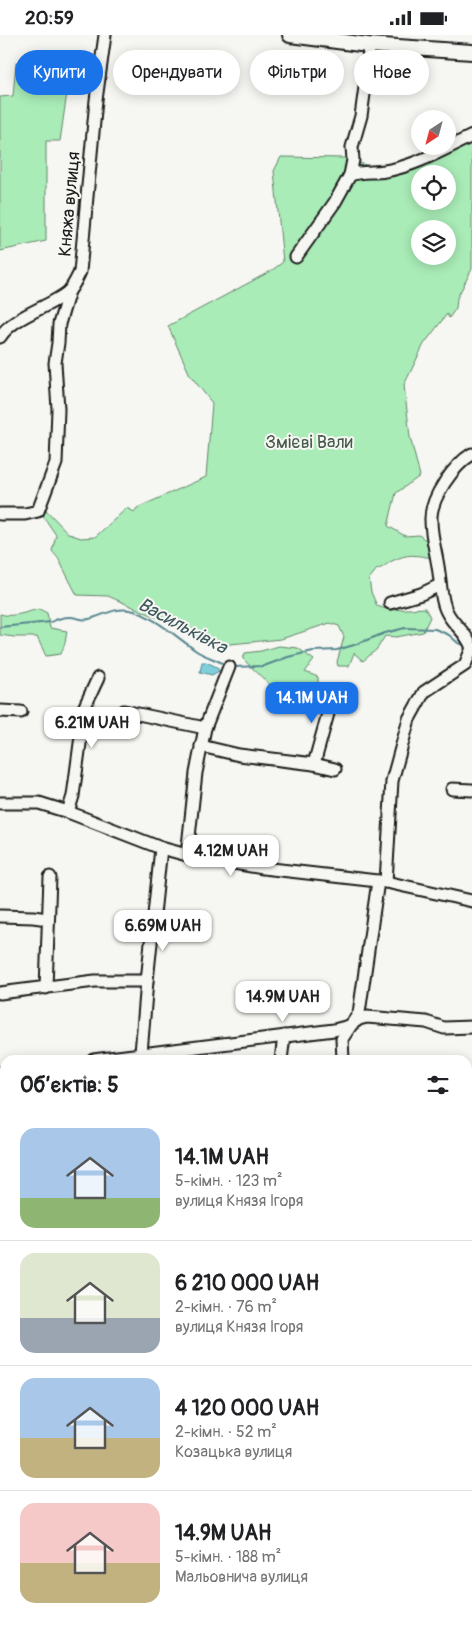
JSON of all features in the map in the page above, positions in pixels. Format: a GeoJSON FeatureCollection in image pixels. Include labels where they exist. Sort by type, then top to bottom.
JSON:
{"type":"FeatureCollection","features":[{"type":"Feature","properties":{"kind":"main road"},"geometry":{"type":"LineString","coordinates":[[290,35],[368,45],[472,52]]}},
{"type":"Feature","properties":{"kind":"street","name":"Княжа вулиця"},"geometry":{"type":"LineString","coordinates":[[0,514],[38,511],[56,463],[58,409],[55,363],[59,324],[69,291],[80,272],[96,100],[105,35]]}},
{"type":"Feature","properties":{"kind":"street"},"geometry":{"type":"LineString","coordinates":[[296,257],[335,201],[350,175],[352,147],[361,116],[369,58],[368,45]]}},
{"type":"Feature","properties":{"kind":"street"},"geometry":{"type":"LineString","coordinates":[[350,175],[359,172],[385,171],[423,160],[472,136]]}},
{"type":"Feature","properties":{"kind":"street"},"geometry":{"type":"LineString","coordinates":[[0,337],[4,331],[32,312],[69,291]]}},
{"type":"Feature","properties":{"kind":"street"},"geometry":{"type":"LineString","coordinates":[[343,1055],[342,1039],[359,1013],[382,882],[392,781],[409,719],[424,692],[465,665],[472,648],[468,637],[447,613],[440,585],[430,518],[443,486],[461,461],[472,454]]}},
{"type":"Feature","properties":{"kind":"street"},"geometry":{"type":"LineString","coordinates":[[390,603],[421,594],[440,585]]}},
{"type":"Feature","properties":{"kind":"street"},"geometry":{"type":"LineString","coordinates":[[187,855],[205,728],[229,667]]}},
{"type":"Feature","properties":{"kind":"street"},"geometry":{"type":"LineString","coordinates":[[68,812],[73,797],[85,706],[98,678]]}},
{"type":"Feature","properties":{"kind":"street"},"geometry":{"type":"LineString","coordinates":[[314,764],[334,692]]}},
{"type":"Feature","properties":{"kind":"street"},"geometry":{"type":"LineString","coordinates":[[0,711],[21,712]]}},
{"type":"Feature","properties":{"kind":"street"},"geometry":{"type":"LineString","coordinates":[[124,711],[205,728]]}},
{"type":"Feature","properties":{"kind":"street"},"geometry":{"type":"LineString","coordinates":[[201,746],[239,755],[314,764],[335,769]]}},
{"type":"Feature","properties":{"kind":"street"},"geometry":{"type":"LineString","coordinates":[[452,789],[472,790]]}},
{"type":"Feature","properties":{"kind":"street"},"geometry":{"type":"LineString","coordinates":[[0,803],[38,803],[68,812],[161,848],[187,855],[263,868],[382,882],[472,901]]}},
{"type":"Feature","properties":{"kind":"street"},"geometry":{"type":"LineString","coordinates":[[141,1053],[161,848]]}},
{"type":"Feature","properties":{"kind":"street"},"geometry":{"type":"LineString","coordinates":[[46,988],[50,877]]}},
{"type":"Feature","properties":{"kind":"street"},"geometry":{"type":"LineString","coordinates":[[0,917],[48,919]]}},
{"type":"Feature","properties":{"kind":"street"},"geometry":{"type":"LineString","coordinates":[[0,993],[95,981],[147,981]]}},
{"type":"Feature","properties":{"kind":"street"},"geometry":{"type":"LineString","coordinates":[[127,1055],[334,1031],[349,1027],[359,1019],[368,1017],[426,1022],[444,1029],[472,1027]]}},
{"type":"Feature","properties":{"kind":"street"},"geometry":{"type":"LineString","coordinates":[[282,1055],[284,1036]]}},
{"type":"Feature","properties":{"kind":"green space"},"geometry":{"type":"Polygon","coordinates":[[[15,73],[15,95],[67,95],[60,141],[46,141],[46,241],[0,251],[0,97],[13,96],[15,73]]]}},
{"type":"Feature","properties":{"kind":"green space","name":"Змієві Вали"},"geometry":{"type":"Polygon","coordinates":[[[472,143],[472,269],[457,298],[456,308],[449,318],[447,314],[424,344],[404,385],[410,437],[420,476],[396,493],[388,526],[405,536],[419,535],[435,547],[432,558],[403,557],[377,569],[369,579],[371,592],[377,606],[389,610],[425,608],[430,617],[423,632],[396,637],[385,636],[377,649],[363,661],[354,653],[349,666],[338,666],[337,662],[344,637],[339,626],[330,623],[281,639],[220,645],[108,596],[77,595],[58,558],[52,551],[56,535],[43,516],[46,510],[69,534],[81,538],[95,537],[127,508],[134,512],[137,508],[206,477],[212,403],[190,375],[168,326],[271,271],[283,262],[274,171],[281,157],[344,158],[385,171],[446,155],[456,155],[456,150],[472,143]]]}},
{"type":"Feature","properties":{"kind":"green space"},"geometry":{"type":"Polygon","coordinates":[[[39,609],[47,613],[50,628],[67,631],[61,654],[46,656],[37,637],[0,635],[0,614],[15,615],[39,609]]]}},
{"type":"Feature","properties":{"kind":"green space"},"geometry":{"type":"Polygon","coordinates":[[[279,646],[298,648],[314,660],[305,672],[318,677],[318,686],[270,685],[243,659],[245,653],[279,646]]]}},
{"type":"Feature","properties":{"kind":"water"},"geometry":{"type":"Polygon","coordinates":[[[202,662],[217,667],[219,671],[212,675],[200,672],[202,662]]]}},
{"type":"Feature","properties":{"kind":"waterway","name":"Васильківка"},"geometry":{"type":"LineString","coordinates":[[0,627],[51,622],[67,617],[87,619],[114,611],[130,610],[147,616],[199,652],[226,665]]}},
{"type":"Feature","properties":{"kind":"waterway","name":"Васильківка"},"geometry":{"type":"LineString","coordinates":[[233,667],[264,666],[288,657],[313,651],[337,650],[405,628],[435,629],[449,635],[458,643],[465,645]]}}]}
